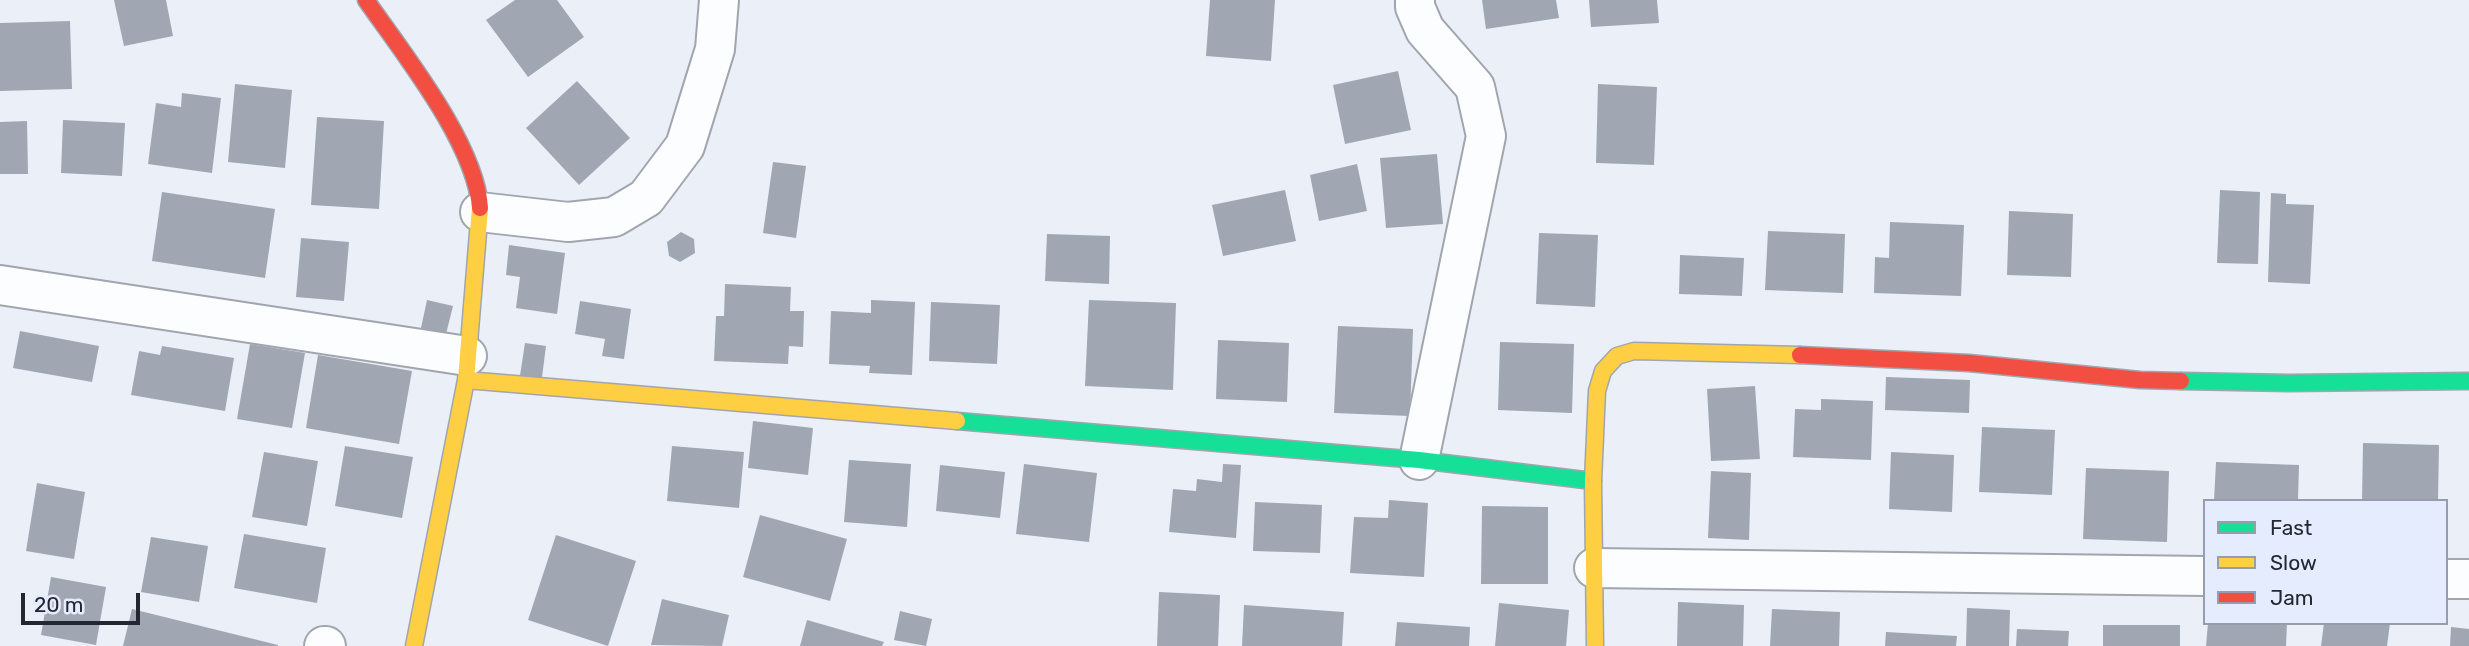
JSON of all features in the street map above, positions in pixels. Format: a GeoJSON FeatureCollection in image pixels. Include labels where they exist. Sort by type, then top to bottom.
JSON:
{"type":"FeatureCollection","features":[{"type":"Feature","properties":{"kind":"street"},"geometry":{"type":"LineString","coordinates":[[366,0],[420,78],[457,138],[473,170],[479,193],[480,212],[466,368],[414,646]]}},
{"type":"Feature","properties":{"kind":"street"},"geometry":{"type":"LineString","coordinates":[[480,212],[568,222],[614,217],[646,198],[685,146],[715,49],[719,0]]}},
{"type":"Feature","properties":{"kind":"street"},"geometry":{"type":"LineString","coordinates":[[1415,0],[1415,7],[1425,30],[1475,87],[1486,136],[1419,460]]}},
{"type":"Feature","properties":{"kind":"street"},"geometry":{"type":"LineString","coordinates":[[0,285],[466,368],[1419,460],[1593,481]]}},
{"type":"Feature","properties":{"kind":"street"},"geometry":{"type":"LineString","coordinates":[[1595,646],[1593,481],[1597,391],[1603,371],[1617,356],[1633,351],[1751,353],[1969,363],[2140,380],[2288,383],[2469,381]]}},
{"type":"Feature","properties":{"kind":"street"},"geometry":{"type":"LineString","coordinates":[[1594,568],[2203,576]]}},
{"type":"Feature","properties":{"kind":"street"},"geometry":{"type":"LineString","coordinates":[[2448,579],[2469,579]]}},
{"type":"Feature","properties":{"kind":"building"},"geometry":{"type":"Polygon","coordinates":[[[114,0],[166,0],[173,36],[124,46],[114,0]]]}},
{"type":"Feature","properties":{"kind":"building"},"geometry":{"type":"Polygon","coordinates":[[[515,0],[557,0],[584,37],[528,77],[486,20],[515,0]]]}},
{"type":"Feature","properties":{"kind":"building"},"geometry":{"type":"Polygon","coordinates":[[[1210,0],[1275,0],[1271,61],[1206,56],[1210,0]]]}},
{"type":"Feature","properties":{"kind":"building"},"geometry":{"type":"Polygon","coordinates":[[[1482,0],[1556,0],[1559,18],[1486,29],[1482,0]]]}},
{"type":"Feature","properties":{"kind":"building"},"geometry":{"type":"Polygon","coordinates":[[[1589,0],[1657,0],[1659,23],[1591,27],[1589,0]]]}},
{"type":"Feature","properties":{"kind":"building"},"geometry":{"type":"Polygon","coordinates":[[[70,21],[72,89],[0,91],[0,23],[70,21]]]}},
{"type":"Feature","properties":{"kind":"building"},"geometry":{"type":"Polygon","coordinates":[[[1398,71],[1411,130],[1345,144],[1333,85],[1398,71]]]}},
{"type":"Feature","properties":{"kind":"building"},"geometry":{"type":"Polygon","coordinates":[[[577,81],[630,138],[579,185],[526,128],[577,81]]]}},
{"type":"Feature","properties":{"kind":"building"},"geometry":{"type":"Polygon","coordinates":[[[235,84],[292,90],[285,168],[228,162],[235,84]]]}},
{"type":"Feature","properties":{"kind":"building"},"geometry":{"type":"Polygon","coordinates":[[[1598,84],[1657,87],[1654,165],[1596,163],[1598,84]]]}},
{"type":"Feature","properties":{"kind":"building"},"geometry":{"type":"Polygon","coordinates":[[[182,93],[221,98],[212,173],[148,164],[156,103],[181,107],[182,93]]]}},
{"type":"Feature","properties":{"kind":"building"},"geometry":{"type":"Polygon","coordinates":[[[317,117],[384,121],[379,209],[311,205],[317,117]]]}},
{"type":"Feature","properties":{"kind":"building"},"geometry":{"type":"Polygon","coordinates":[[[63,120],[125,123],[122,176],[61,173],[63,120]]]}},
{"type":"Feature","properties":{"kind":"building"},"geometry":{"type":"Polygon","coordinates":[[[27,121],[28,174],[0,174],[0,122],[27,121]]]}},
{"type":"Feature","properties":{"kind":"building"},"geometry":{"type":"Polygon","coordinates":[[[1437,154],[1443,224],[1386,228],[1380,158],[1437,154]]]}},
{"type":"Feature","properties":{"kind":"building"},"geometry":{"type":"Polygon","coordinates":[[[773,162],[806,166],[796,238],[763,233],[773,162]]]}},
{"type":"Feature","properties":{"kind":"building"},"geometry":{"type":"Polygon","coordinates":[[[1357,164],[1367,211],[1319,221],[1310,175],[1357,164]]]}},
{"type":"Feature","properties":{"kind":"building"},"geometry":{"type":"Polygon","coordinates":[[[1285,190],[1296,241],[1223,256],[1212,205],[1285,190]]]}},
{"type":"Feature","properties":{"kind":"building"},"geometry":{"type":"Polygon","coordinates":[[[2220,190],[2260,192],[2258,264],[2217,263],[2220,190]]]}},
{"type":"Feature","properties":{"kind":"building"},"geometry":{"type":"Polygon","coordinates":[[[162,192],[275,209],[265,278],[152,261],[162,192]]]}},
{"type":"Feature","properties":{"kind":"building"},"geometry":{"type":"Polygon","coordinates":[[[2271,193],[2286,194],[2286,204],[2314,205],[2310,284],[2268,282],[2271,193]]]}},
{"type":"Feature","properties":{"kind":"building"},"geometry":{"type":"Polygon","coordinates":[[[2009,211],[2073,214],[2071,277],[2007,275],[2009,211]]]}},
{"type":"Feature","properties":{"kind":"building"},"geometry":{"type":"Polygon","coordinates":[[[1890,222],[1964,225],[1961,296],[1874,293],[1875,257],[1889,258],[1890,222]]]}},
{"type":"Feature","properties":{"kind":"building"},"geometry":{"type":"Polygon","coordinates":[[[1768,231],[1845,234],[1843,293],[1765,290],[1768,231]]]}},
{"type":"Feature","properties":{"kind":"building"},"geometry":{"type":"Polygon","coordinates":[[[681,232],[694,239],[695,253],[680,262],[669,256],[667,242],[681,232]]]}},
{"type":"Feature","properties":{"kind":"building"},"geometry":{"type":"Polygon","coordinates":[[[1539,233],[1598,235],[1595,307],[1536,304],[1539,233]]]}},
{"type":"Feature","properties":{"kind":"building"},"geometry":{"type":"Polygon","coordinates":[[[1047,234],[1110,236],[1109,284],[1045,281],[1047,234]]]}},
{"type":"Feature","properties":{"kind":"building"},"geometry":{"type":"Polygon","coordinates":[[[301,238],[349,242],[344,301],[296,297],[301,238]]]}},
{"type":"Feature","properties":{"kind":"building"},"geometry":{"type":"Polygon","coordinates":[[[509,245],[565,253],[557,314],[516,308],[520,277],[506,275],[509,245]]]}},
{"type":"Feature","properties":{"kind":"building"},"geometry":{"type":"Polygon","coordinates":[[[1680,255],[1744,258],[1742,296],[1679,294],[1680,255]]]}},
{"type":"Feature","properties":{"kind":"building"},"geometry":{"type":"Polygon","coordinates":[[[725,284],[791,287],[790,311],[804,311],[803,347],[789,346],[788,364],[714,361],[716,316],[724,316],[725,284]]]}},
{"type":"Feature","properties":{"kind":"building"},"geometry":{"type":"Polygon","coordinates":[[[427,300],[453,306],[446,334],[421,328],[427,300]]]}},
{"type":"Feature","properties":{"kind":"building"},"geometry":{"type":"Polygon","coordinates":[[[871,300],[915,302],[912,375],[869,373],[870,366],[829,364],[831,311],[871,313],[871,300]]]}},
{"type":"Feature","properties":{"kind":"building"},"geometry":{"type":"Polygon","coordinates":[[[1089,300],[1176,303],[1173,390],[1085,386],[1089,300]]]}},
{"type":"Feature","properties":{"kind":"building"},"geometry":{"type":"Polygon","coordinates":[[[580,301],[631,309],[624,359],[602,356],[605,339],[575,334],[580,301]]]}},
{"type":"Feature","properties":{"kind":"building"},"geometry":{"type":"Polygon","coordinates":[[[931,302],[1000,305],[997,364],[929,361],[931,302]]]}},
{"type":"Feature","properties":{"kind":"building"},"geometry":{"type":"Polygon","coordinates":[[[1338,326],[1413,329],[1410,416],[1334,413],[1338,326]]]}},
{"type":"Feature","properties":{"kind":"building"},"geometry":{"type":"Polygon","coordinates":[[[20,331],[99,346],[92,382],[13,368],[20,331]]]}},
{"type":"Feature","properties":{"kind":"building"},"geometry":{"type":"Polygon","coordinates":[[[1218,340],[1289,343],[1287,402],[1216,399],[1218,340]]]}},
{"type":"Feature","properties":{"kind":"building"},"geometry":{"type":"Polygon","coordinates":[[[1500,342],[1574,344],[1572,413],[1498,410],[1500,342]]]}},
{"type":"Feature","properties":{"kind":"building"},"geometry":{"type":"Polygon","coordinates":[[[525,343],[546,346],[541,385],[519,382],[525,343]]]}},
{"type":"Feature","properties":{"kind":"building"},"geometry":{"type":"Polygon","coordinates":[[[250,344],[305,353],[292,428],[237,419],[250,344]]]}},
{"type":"Feature","properties":{"kind":"building"},"geometry":{"type":"Polygon","coordinates":[[[162,346],[234,358],[225,411],[131,395],[139,351],[160,355],[162,346]]]}},
{"type":"Feature","properties":{"kind":"building"},"geometry":{"type":"Polygon","coordinates":[[[318,355],[412,371],[399,444],[306,428],[318,355]]]}},
{"type":"Feature","properties":{"kind":"building"},"geometry":{"type":"Polygon","coordinates":[[[1886,377],[1970,380],[1969,413],[1885,410],[1886,377]]]}},
{"type":"Feature","properties":{"kind":"building"},"geometry":{"type":"Polygon","coordinates":[[[1755,386],[1760,459],[1711,461],[1707,389],[1755,386]]]}},
{"type":"Feature","properties":{"kind":"building"},"geometry":{"type":"Polygon","coordinates":[[[1821,399],[1873,401],[1871,460],[1793,457],[1795,409],[1821,410],[1821,399]]]}},
{"type":"Feature","properties":{"kind":"building"},"geometry":{"type":"Polygon","coordinates":[[[753,421],[813,428],[808,475],[748,468],[753,421]]]}},
{"type":"Feature","properties":{"kind":"building"},"geometry":{"type":"Polygon","coordinates":[[[1982,427],[2055,430],[2052,495],[1979,492],[1982,427]]]}},
{"type":"Feature","properties":{"kind":"building"},"geometry":{"type":"Polygon","coordinates":[[[2363,443],[2439,445],[2438,499],[2362,499],[2363,443]]]}},
{"type":"Feature","properties":{"kind":"building"},"geometry":{"type":"Polygon","coordinates":[[[345,446],[413,457],[402,518],[335,506],[345,446]]]}},
{"type":"Feature","properties":{"kind":"building"},"geometry":{"type":"Polygon","coordinates":[[[672,446],[744,452],[739,508],[667,501],[672,446]]]}},
{"type":"Feature","properties":{"kind":"building"},"geometry":{"type":"Polygon","coordinates":[[[264,452],[318,461],[307,526],[252,517],[264,452]]]}},
{"type":"Feature","properties":{"kind":"building"},"geometry":{"type":"Polygon","coordinates":[[[1891,452],[1954,455],[1952,512],[1889,509],[1891,452]]]}},
{"type":"Feature","properties":{"kind":"building"},"geometry":{"type":"Polygon","coordinates":[[[849,460],[911,464],[907,527],[844,522],[849,460]]]}},
{"type":"Feature","properties":{"kind":"building"},"geometry":{"type":"Polygon","coordinates":[[[2216,462],[2299,465],[2298,499],[2214,499],[2216,462]]]}},
{"type":"Feature","properties":{"kind":"building"},"geometry":{"type":"Polygon","coordinates":[[[1024,464],[1097,473],[1089,542],[1016,534],[1024,464]]]}},
{"type":"Feature","properties":{"kind":"building"},"geometry":{"type":"Polygon","coordinates":[[[1223,464],[1241,465],[1236,538],[1169,532],[1173,489],[1196,491],[1197,479],[1222,482],[1223,464]]]}},
{"type":"Feature","properties":{"kind":"building"},"geometry":{"type":"Polygon","coordinates":[[[940,465],[1005,472],[1000,518],[936,511],[940,465]]]}},
{"type":"Feature","properties":{"kind":"building"},"geometry":{"type":"Polygon","coordinates":[[[2086,468],[2169,471],[2167,542],[2083,539],[2086,468]]]}},
{"type":"Feature","properties":{"kind":"building"},"geometry":{"type":"Polygon","coordinates":[[[1711,471],[1751,473],[1749,540],[1708,538],[1711,471]]]}},
{"type":"Feature","properties":{"kind":"building"},"geometry":{"type":"Polygon","coordinates":[[[37,483],[85,492],[74,559],[26,551],[37,483]]]}},
{"type":"Feature","properties":{"kind":"building"},"geometry":{"type":"Polygon","coordinates":[[[1389,500],[1428,503],[1424,577],[1350,573],[1354,517],[1388,518],[1389,500]]]}},
{"type":"Feature","properties":{"kind":"building"},"geometry":{"type":"Polygon","coordinates":[[[1255,502],[1322,505],[1320,553],[1253,551],[1255,502]]]}},
{"type":"Feature","properties":{"kind":"building"},"geometry":{"type":"Polygon","coordinates":[[[1482,506],[1548,507],[1548,584],[1481,584],[1482,506]]]}},
{"type":"Feature","properties":{"kind":"building"},"geometry":{"type":"Polygon","coordinates":[[[760,515],[847,539],[830,601],[743,577],[760,515]]]}},
{"type":"Feature","properties":{"kind":"building"},"geometry":{"type":"Polygon","coordinates":[[[244,534],[326,548],[317,603],[234,588],[244,534]]]}},
{"type":"Feature","properties":{"kind":"building"},"geometry":{"type":"Polygon","coordinates":[[[556,535],[636,561],[608,646],[528,620],[556,535]]]}},
{"type":"Feature","properties":{"kind":"building"},"geometry":{"type":"Polygon","coordinates":[[[151,537],[208,546],[199,602],[141,592],[151,537]]]}},
{"type":"Feature","properties":{"kind":"building"},"geometry":{"type":"Polygon","coordinates":[[[51,577],[106,587],[96,645],[41,635],[51,577]]]}},
{"type":"Feature","properties":{"kind":"building"},"geometry":{"type":"Polygon","coordinates":[[[1159,592],[1220,595],[1218,646],[1157,646],[1159,592]]]}},
{"type":"Feature","properties":{"kind":"building"},"geometry":{"type":"Polygon","coordinates":[[[662,599],[729,615],[722,646],[651,645],[662,599]]]}},
{"type":"Feature","properties":{"kind":"building"},"geometry":{"type":"Polygon","coordinates":[[[1678,602],[1744,605],[1743,646],[1677,646],[1678,602]]]}},
{"type":"Feature","properties":{"kind":"building"},"geometry":{"type":"Polygon","coordinates":[[[1499,603],[1569,610],[1566,646],[1495,646],[1499,603]]]}},
{"type":"Feature","properties":{"kind":"building"},"geometry":{"type":"Polygon","coordinates":[[[1244,605],[1344,612],[1342,646],[1242,646],[1244,605]]]}},
{"type":"Feature","properties":{"kind":"building"},"geometry":{"type":"Polygon","coordinates":[[[1967,608],[2010,610],[2009,646],[1966,646],[1967,608]]]}},
{"type":"Feature","properties":{"kind":"building"},"geometry":{"type":"Polygon","coordinates":[[[132,609],[278,645],[278,646],[123,646],[132,609]]]}},
{"type":"Feature","properties":{"kind":"building"},"geometry":{"type":"Polygon","coordinates":[[[1772,609],[1840,612],[1839,646],[1770,646],[1772,609]]]}},
{"type":"Feature","properties":{"kind":"building"},"geometry":{"type":"Polygon","coordinates":[[[900,611],[932,619],[926,646],[894,640],[900,611]]]}},
{"type":"Feature","properties":{"kind":"building"},"geometry":{"type":"Polygon","coordinates":[[[807,620],[884,642],[882,646],[800,646],[807,620]]]}},
{"type":"Feature","properties":{"kind":"building"},"geometry":{"type":"Polygon","coordinates":[[[1397,622],[1470,627],[1469,646],[1395,646],[1397,622]]]}},
{"type":"Feature","properties":{"kind":"building"},"geometry":{"type":"Polygon","coordinates":[[[2103,625],[2180,625],[2180,646],[2103,646],[2103,625]]]}},
{"type":"Feature","properties":{"kind":"building"},"geometry":{"type":"Polygon","coordinates":[[[2208,625],[2287,625],[2286,646],[2206,646],[2208,625]]]}},
{"type":"Feature","properties":{"kind":"building"},"geometry":{"type":"Polygon","coordinates":[[[2324,625],[2390,625],[2387,646],[2321,646],[2324,625]]]}},
{"type":"Feature","properties":{"kind":"building"},"geometry":{"type":"Polygon","coordinates":[[[2451,627],[2469,629],[2469,646],[2450,646],[2451,627]]]}},
{"type":"Feature","properties":{"kind":"building"},"geometry":{"type":"Polygon","coordinates":[[[2017,629],[2069,631],[2068,646],[2016,646],[2017,629]]]}},
{"type":"Feature","properties":{"kind":"building"},"geometry":{"type":"Polygon","coordinates":[[[1886,632],[1957,636],[1956,646],[1885,646],[1886,632]]]}},
{"type":"Feature","properties":{"kind":"traffic: fast"},"geometry":{"type":"LineString","coordinates":[[2181,381],[2469,381]]}},
{"type":"Feature","properties":{"kind":"traffic: fast"},"geometry":{"type":"LineString","coordinates":[[957,421],[1419,460],[1593,481]]}},
{"type":"Feature","properties":{"kind":"traffic: slow"},"geometry":{"type":"LineString","coordinates":[[414,646],[466,380],[480,208]]}},
{"type":"Feature","properties":{"kind":"traffic: slow"},"geometry":{"type":"LineString","coordinates":[[1595,646],[1593,481],[1597,391],[1603,371],[1617,356],[1634,351],[1800,355]]}},
{"type":"Feature","properties":{"kind":"traffic: slow"},"geometry":{"type":"LineString","coordinates":[[466,380],[957,421]]}},
{"type":"Feature","properties":{"kind":"traffic: jam"},"geometry":{"type":"LineString","coordinates":[[366,0],[417,72],[452,128],[466,156],[480,208]]}},
{"type":"Feature","properties":{"kind":"traffic: jam"},"geometry":{"type":"LineString","coordinates":[[1800,355],[1969,363],[2140,380],[2181,381]]}}]}
